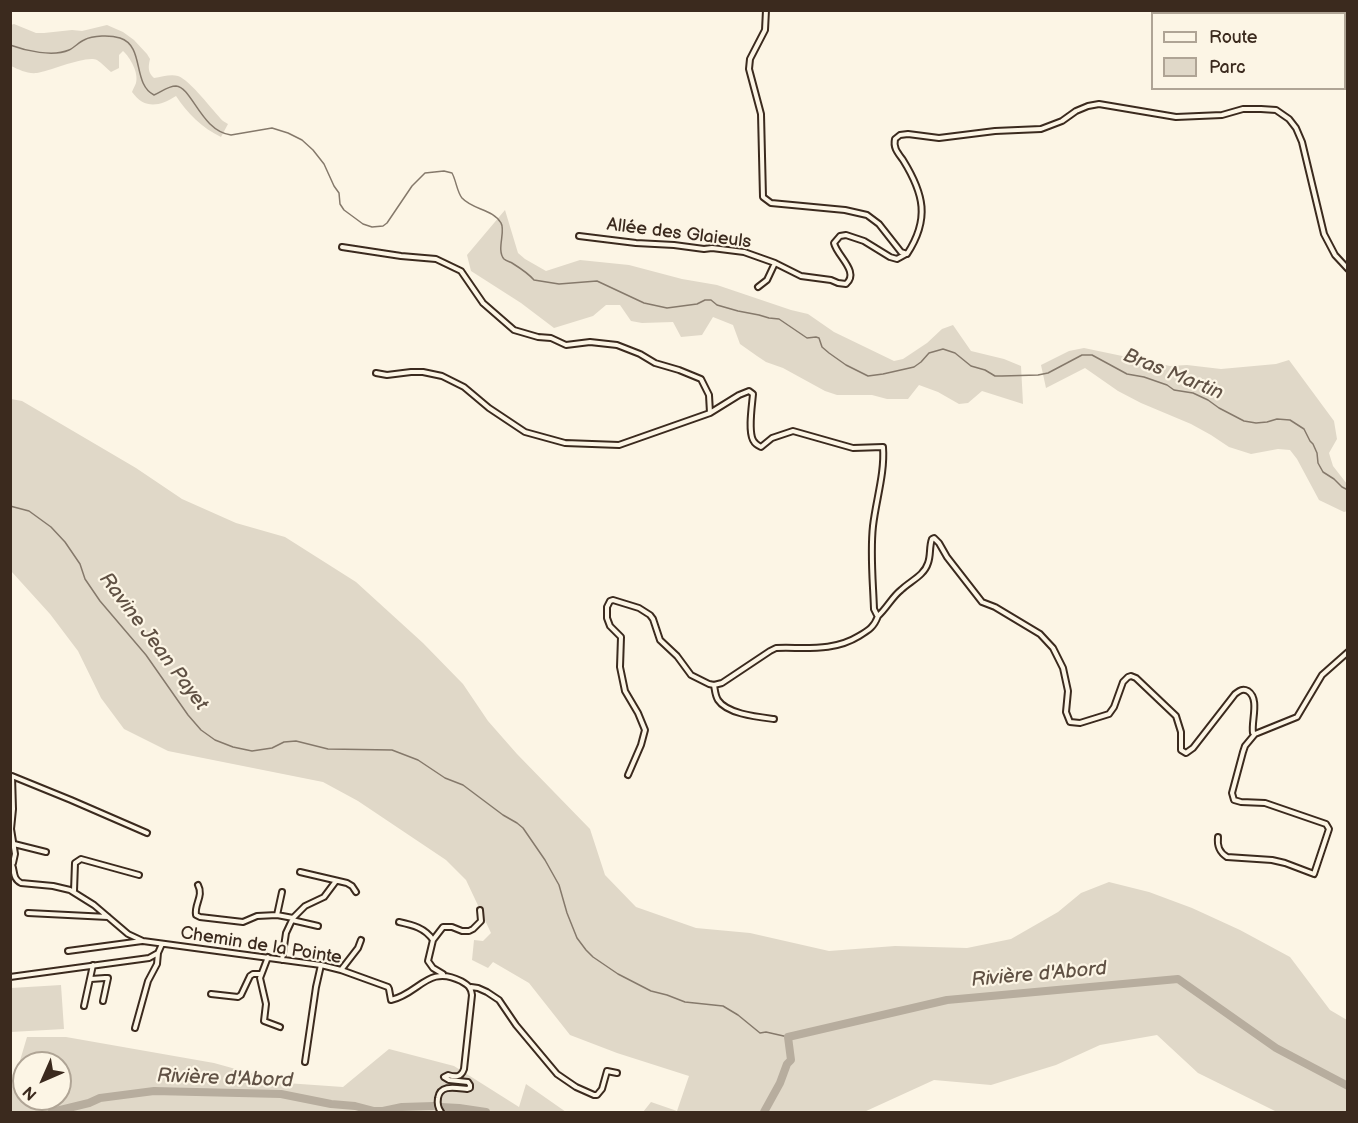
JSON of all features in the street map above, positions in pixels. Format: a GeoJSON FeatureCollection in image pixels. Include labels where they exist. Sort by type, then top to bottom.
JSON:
{"type":"FeatureCollection","features":[{"type":"Feature","properties":{"kind":"street"},"geometry":{"type":"LineString","coordinates":[[766,10],[765,30],[750,59],[749,69],[760,114],[764,197],[771,203],[845,210],[867,215],[879,224],[902,252],[907,254],[916,240],[920,226],[921,204],[912,177],[894,146],[895,139],[900,135],[939,138],[995,131],[1041,129],[1094,104],[1176,117],[1222,115],[1243,110],[1276,110],[1289,119],[1296,128],[1302,142],[1324,234],[1335,255],[1347,269]]}},
{"type":"Feature","properties":{"kind":"street","name":"Allée des Glaieuls"},"geometry":{"type":"LineString","coordinates":[[579,236],[744,252],[775,263],[801,276],[846,284],[852,275],[834,243],[840,236],[846,235],[864,241],[897,259],[907,254]]}},
{"type":"Feature","properties":{"kind":"street"},"geometry":{"type":"LineString","coordinates":[[342,247],[436,259],[461,271],[483,303],[514,330],[537,337],[551,338],[566,345],[590,342],[617,345],[655,363],[701,379],[709,395],[710,413]]}},
{"type":"Feature","properties":{"kind":"street"},"geometry":{"type":"LineString","coordinates":[[758,287],[768,280],[775,263]]}},
{"type":"Feature","properties":{"kind":"street"},"geometry":{"type":"LineString","coordinates":[[376,373],[387,375],[423,372],[442,376],[464,387],[489,408],[525,432],[566,443],[619,445],[710,413],[749,391],[753,394],[752,438],[761,447],[772,438],[793,431],[853,448],[883,447],[883,466],[872,546],[874,609],[878,616]]}},
{"type":"Feature","properties":{"kind":"street"},"geometry":{"type":"LineString","coordinates":[[628,775],[645,730],[625,691],[620,667],[621,637],[610,626],[607,618],[607,607],[610,601],[620,601],[650,615],[660,640],[688,672],[714,685],[722,683],[776,648],[826,648],[855,639],[872,628],[889,602],[924,570],[929,561],[931,542],[934,538],[982,602],[995,607],[1040,634],[1053,648],[1063,668],[1068,699],[1066,712],[1070,722],[1080,723],[1109,714],[1123,682],[1131,676],[1136,678],[1176,717],[1183,752],[1188,752],[1193,748],[1235,694],[1242,690],[1250,693],[1255,700],[1252,727],[1255,734]]}},
{"type":"Feature","properties":{"kind":"street"},"geometry":{"type":"LineString","coordinates":[[1218,837],[1219,849],[1227,857],[1272,860],[1314,874],[1329,829],[1326,824],[1264,803],[1234,800],[1232,793],[1245,746],[1255,734],[1297,717],[1322,675],[1347,652]]}},
{"type":"Feature","properties":{"kind":"street"},"geometry":{"type":"LineString","coordinates":[[714,685],[719,702],[728,708],[750,716],[774,719]]}},
{"type":"Feature","properties":{"kind":"street"},"geometry":{"type":"LineString","coordinates":[[10,883],[14,878],[12,862],[15,854],[11,829],[12,776],[147,834]]}},
{"type":"Feature","properties":{"kind":"street"},"geometry":{"type":"LineString","coordinates":[[14,844],[46,852]]}},
{"type":"Feature","properties":{"kind":"street"},"geometry":{"type":"LineString","coordinates":[[74,891],[75,863],[81,859],[140,875]]}},
{"type":"Feature","properties":{"kind":"street"},"geometry":{"type":"LineString","coordinates":[[300,872],[347,883],[356,892]]}},
{"type":"Feature","properties":{"kind":"street","name":"Chemin de la Pointe"},"geometry":{"type":"LineString","coordinates":[[14,878],[21,884],[53,886],[74,891],[128,934],[143,941],[321,965],[388,987],[391,1000],[433,977],[446,976]]}},
{"type":"Feature","properties":{"kind":"street"},"geometry":{"type":"LineString","coordinates":[[282,960],[286,933],[292,919],[305,906],[324,897],[336,881]]}},
{"type":"Feature","properties":{"kind":"street"},"geometry":{"type":"LineString","coordinates":[[198,885],[201,894],[195,911],[200,917],[243,922],[257,916],[277,915],[318,926]]}},
{"type":"Feature","properties":{"kind":"street"},"geometry":{"type":"LineString","coordinates":[[277,915],[282,892]]}},
{"type":"Feature","properties":{"kind":"street"},"geometry":{"type":"LineString","coordinates":[[480,910],[481,921],[473,929],[466,932],[453,927],[443,927],[433,940],[428,962],[433,968],[470,987],[487,992],[499,1000],[516,1025],[554,1071],[576,1087],[597,1095],[602,1089],[607,1071],[617,1073]]}},
{"type":"Feature","properties":{"kind":"street"},"geometry":{"type":"LineString","coordinates":[[28,913],[109,917]]}},
{"type":"Feature","properties":{"kind":"street"},"geometry":{"type":"LineString","coordinates":[[399,922],[420,928],[427,932],[433,940]]}},
{"type":"Feature","properties":{"kind":"street"},"geometry":{"type":"LineString","coordinates":[[341,970],[358,948],[361,940]]}},
{"type":"Feature","properties":{"kind":"street"},"geometry":{"type":"LineString","coordinates":[[68,951],[143,941]]}},
{"type":"Feature","properties":{"kind":"street"},"geometry":{"type":"LineString","coordinates":[[135,1028],[148,981],[157,963],[162,944]]}},
{"type":"Feature","properties":{"kind":"street"},"geometry":{"type":"LineString","coordinates":[[10,977],[149,958],[158,953]]}},
{"type":"Feature","properties":{"kind":"street"},"geometry":{"type":"LineString","coordinates":[[268,957],[261,974],[261,986],[266,1004],[264,1021],[280,1027]]}},
{"type":"Feature","properties":{"kind":"street"},"geometry":{"type":"LineString","coordinates":[[84,1006],[93,965]]}},
{"type":"Feature","properties":{"kind":"street"},"geometry":{"type":"LineString","coordinates":[[305,1062],[321,965]]}},
{"type":"Feature","properties":{"kind":"street"},"geometry":{"type":"LineString","coordinates":[[211,994],[238,998],[250,976],[261,974]]}},
{"type":"Feature","properties":{"kind":"street"},"geometry":{"type":"LineString","coordinates":[[91,979],[108,978],[103,1001]]}},
{"type":"Feature","properties":{"kind":"street"},"geometry":{"type":"LineString","coordinates":[[441,1113],[438,1099],[441,1091],[445,1088],[467,1089],[471,1085],[468,1082],[449,1080],[444,1077],[460,1076],[464,1069],[472,1003],[470,987]]}},
{"type":"Feature","properties":{"kind":"green space"},"geometry":{"type":"Polygon","coordinates":[[[1189,10],[1295,10],[1296,12],[1188,12],[1189,10]]]}},
{"type":"Feature","properties":{"kind":"green space"},"geometry":{"type":"Polygon","coordinates":[[[14,24],[36,33],[82,31],[107,25],[123,32],[147,54],[150,59],[150,72],[154,78],[172,75],[183,79],[228,124],[221,137],[196,119],[176,96],[158,104],[142,102],[132,92],[137,79],[131,61],[123,51],[119,55],[119,68],[111,72],[99,61],[92,59],[37,73],[11,66],[11,25],[14,24]]]}},
{"type":"Feature","properties":{"kind":"green space"},"geometry":{"type":"Polygon","coordinates":[[[505,210],[518,253],[546,271],[580,260],[629,265],[682,279],[717,285],[808,314],[834,332],[894,361],[903,359],[927,343],[942,329],[953,325],[971,351],[1004,359],[1021,366],[1023,404],[982,391],[968,403],[959,404],[938,392],[919,385],[908,399],[887,399],[872,395],[837,395],[766,362],[740,344],[733,325],[713,317],[702,335],[681,337],[673,322],[631,321],[620,305],[606,305],[593,316],[554,328],[521,303],[471,271],[467,255],[505,210]]]}},
{"type":"Feature","properties":{"kind":"green space"},"geometry":{"type":"Polygon","coordinates":[[[1084,348],[1170,366],[1187,365],[1221,369],[1276,364],[1289,360],[1334,421],[1337,439],[1329,453],[1333,466],[1347,484],[1347,511],[1344,512],[1319,500],[1290,450],[1278,449],[1251,454],[1229,447],[1191,424],[1118,391],[1085,368],[1046,388],[1041,365],[1069,351],[1084,348]]]}},
{"type":"Feature","properties":{"kind":"green space"},"geometry":{"type":"Polygon","coordinates":[[[11,399],[22,401],[136,468],[182,499],[236,523],[285,537],[356,582],[423,643],[463,684],[488,721],[590,829],[605,875],[636,907],[696,928],[750,933],[829,951],[895,946],[967,948],[1011,939],[1058,912],[1081,893],[1109,882],[1149,892],[1192,908],[1240,930],[1290,957],[1330,1010],[1347,1020],[1347,1112],[1277,1112],[1198,1073],[1157,1035],[1100,1045],[1056,1065],[991,1085],[934,1080],[864,1112],[643,1112],[651,1102],[677,1111],[689,1076],[570,1035],[529,983],[493,962],[488,968],[472,960],[474,940],[483,941],[491,933],[466,880],[446,860],[358,801],[323,782],[168,751],[124,729],[101,698],[78,651],[50,614],[11,571],[11,399]]]}},
{"type":"Feature","properties":{"kind":"green space"},"geometry":{"type":"Polygon","coordinates":[[[61,985],[64,1029],[11,1032],[11,988],[61,985]]]}},
{"type":"Feature","properties":{"kind":"green space"},"geometry":{"type":"Polygon","coordinates":[[[27,1037],[66,1037],[214,1063],[286,1083],[343,1087],[389,1049],[454,1066],[519,1107],[526,1084],[566,1112],[11,1112],[12,1088],[12,1111],[72,1111],[72,1051],[23,1051],[27,1037]]]}},
{"type":"Feature","properties":{"kind":"waterway","name":"Bras Martin"},"geometry":{"type":"LineString","coordinates":[[10,45],[31,51],[55,53],[69,50],[92,37],[107,36],[128,42],[136,57],[143,83],[154,95],[173,86],[182,88],[212,126],[221,132],[231,135],[272,128],[302,140],[324,164],[339,193],[340,204],[344,210],[363,224],[372,227],[383,226],[387,223],[412,186],[425,173],[444,171],[452,173],[462,198],[493,215],[501,223],[501,251],[504,259],[534,280],[559,284],[597,281],[644,303],[667,308],[711,300],[717,305],[738,311],[779,319],[807,338],[819,338],[822,347],[829,353],[868,376],[914,367],[929,353],[943,349],[955,353],[971,366],[995,376],[1048,373],[1082,355],[1092,355],[1127,374],[1144,377],[1167,385],[1174,390],[1193,393],[1244,421],[1256,423],[1277,419],[1290,420],[1304,429],[1317,453],[1318,463],[1323,472],[1348,490]]}},
{"type":"Feature","properties":{"kind":"waterway","name":"Ravine Jean Payet"},"geometry":{"type":"LineString","coordinates":[[10,506],[29,511],[51,527],[65,542],[100,601],[146,655],[188,715],[201,730],[215,740],[252,751],[296,741],[328,749],[392,750],[418,760],[445,778],[463,785],[523,828],[559,885],[577,938],[593,957],[618,974],[651,991],[685,1002],[723,1006],[760,1033],[766,1032],[788,1037]]}},
{"type":"Feature","properties":{"kind":"waterway","name":"Rivière d'Abord"},"geometry":{"type":"LineString","coordinates":[[764,1112],[791,1060],[788,1037],[947,1000],[1178,979],[1276,1048],[1348,1086]]}},
{"type":"Feature","properties":{"kind":"waterway","name":"Rivière d'Abord"},"geometry":{"type":"LineString","coordinates":[[52,1112],[100,1098],[154,1091],[281,1094],[374,1111],[434,1106]]}},
{"type":"Feature","properties":{"kind":"waterway","name":"Rivière d'Abord"},"geometry":{"type":"LineString","coordinates":[[441,1107],[486,1112]]}}]}
